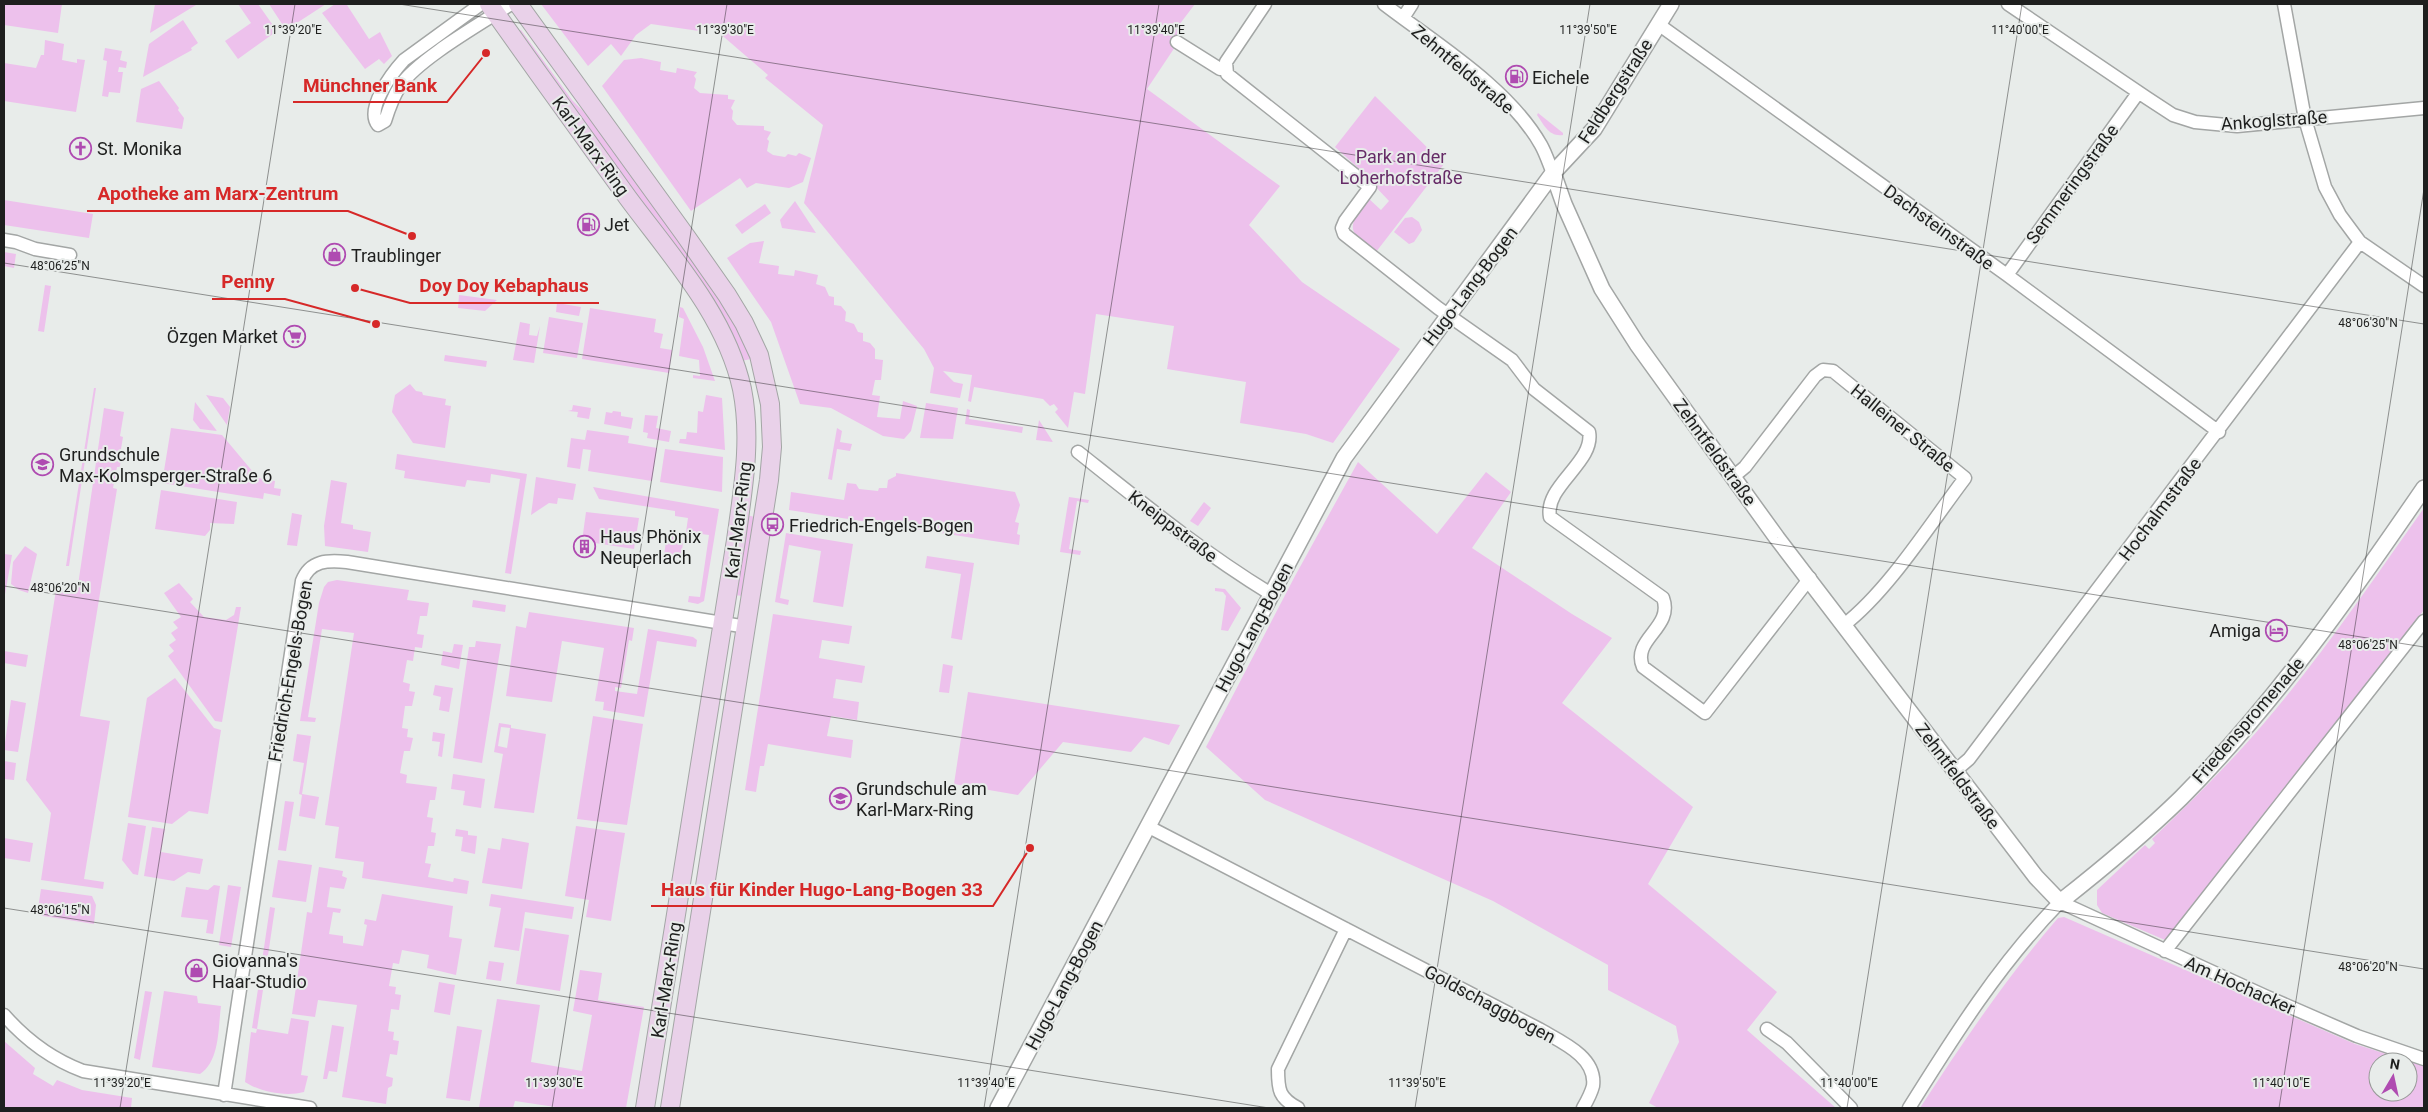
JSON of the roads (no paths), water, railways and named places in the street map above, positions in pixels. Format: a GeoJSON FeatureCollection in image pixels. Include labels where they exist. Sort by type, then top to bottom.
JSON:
{"type":"FeatureCollection","features":[{"type":"Feature","properties":{"kind":"main road","name":"Karl-Marx-Ring"},"geometry":{"type":"LineString","coordinates":[[518,4],[727,295],[758,355],[770,404],[772,447],[769,480],[670,1108]]}},
{"type":"Feature","properties":{"kind":"main road","name":"Karl-Marx-Ring"},"geometry":{"type":"LineString","coordinates":[[492,9],[706,305],[734,361],[744,404],[747,436],[746,467],[724,623],[645,1108]]}},
{"type":"Feature","properties":{"kind":"street"},"geometry":{"type":"LineString","coordinates":[[481,4],[404,60],[393,72],[383,88],[374,112],[374,118],[378,125],[385,121],[390,102],[401,84],[424,62],[492,9],[511,4]]}},
{"type":"Feature","properties":{"kind":"street"},"geometry":{"type":"LineString","coordinates":[[1265,4],[1226,62],[1227,74],[1304,132],[1370,187],[1345,221],[1342,228],[1344,234],[1449,316],[1512,360],[1534,389],[1585,427],[1588,432],[1590,438],[1586,450],[1549,502],[1550,517],[1663,598],[1667,607],[1665,616],[1643,646],[1640,661],[1643,667],[1705,713],[1810,578]]}},
{"type":"Feature","properties":{"kind":"street","name":"Zehntfeldstraße"},"geometry":{"type":"LineString","coordinates":[[1384,4],[1469,69],[1507,102],[1542,146],[1588,259],[1609,303],[1636,344],[1844,625],[2036,877],[2060,902]]}},
{"type":"Feature","properties":{"kind":"street"},"geometry":{"type":"LineString","coordinates":[[1403,18],[1412,4]]}},
{"type":"Feature","properties":{"kind":"street","name":"Feldbergstraße"},"geometry":{"type":"LineString","coordinates":[[1553,173],[1594,130],[1671,4]]}},
{"type":"Feature","properties":{"kind":"street","name":"Ankoglstraße"},"geometry":{"type":"LineString","coordinates":[[2008,4],[2172,115],[2212,124],[2236,126],[2424,108]]}},
{"type":"Feature","properties":{"kind":"street"},"geometry":{"type":"LineString","coordinates":[[2284,4],[2305,119],[2325,187],[2340,215],[2360,242],[2424,286]]}},
{"type":"Feature","properties":{"kind":"street","name":"Dachsteinstraße"},"geometry":{"type":"LineString","coordinates":[[1658,24],[2007,275],[2219,432]]}},
{"type":"Feature","properties":{"kind":"street"},"geometry":{"type":"LineString","coordinates":[[1177,42],[1220,68],[1226,68]]}},
{"type":"Feature","properties":{"kind":"street","name":"Semmeringstraße"},"geometry":{"type":"LineString","coordinates":[[2007,275],[2138,93]]}},
{"type":"Feature","properties":{"kind":"street","name":"Hugo-Lang-Bogen"},"geometry":{"type":"LineString","coordinates":[[998,1108],[1344,458],[1553,173]]}},
{"type":"Feature","properties":{"kind":"street"},"geometry":{"type":"LineString","coordinates":[[4,240],[16,242],[34,249],[70,255]]}},
{"type":"Feature","properties":{"kind":"street","name":"Hochalmstraße"},"geometry":{"type":"LineString","coordinates":[[1955,771],[1969,759],[2219,432],[2360,242]]}},
{"type":"Feature","properties":{"kind":"street","name":"Halleiner Straße"},"geometry":{"type":"LineString","coordinates":[[1733,477],[1745,467],[1816,376],[1823,370],[1833,371],[1965,478],[1887,581],[1857,616],[1844,625]]}},
{"type":"Feature","properties":{"kind":"street","name":"Kneippstraße"},"geometry":{"type":"LineString","coordinates":[[1078,452],[1183,535],[1229,568],[1271,594]]}},
{"type":"Feature","properties":{"kind":"street","name":"Friedenspromenade"},"geometry":{"type":"LineString","coordinates":[[2060,902],[2141,835],[2181,798],[2257,714],[2291,674],[2345,602],[2424,488]]}},
{"type":"Feature","properties":{"kind":"street","name":"Friedrich-Engels-Bogen"},"geometry":{"type":"LineString","coordinates":[[224,1095],[301,591],[304,576],[312,566],[326,561],[347,562],[747,627]]}},
{"type":"Feature","properties":{"kind":"street"},"geometry":{"type":"LineString","coordinates":[[2164,951],[2424,621]]}},
{"type":"Feature","properties":{"kind":"street","name":"Goldschaggbogen"},"geometry":{"type":"LineString","coordinates":[[1147,826],[1539,1029],[1574,1050],[1586,1062],[1592,1075],[1593,1086],[1584,1108]]}},
{"type":"Feature","properties":{"kind":"street"},"geometry":{"type":"LineString","coordinates":[[1909,1108],[1958,1030],[2036,927],[2060,902]]}},
{"type":"Feature","properties":{"kind":"street","name":"Am Hochacker"},"geometry":{"type":"LineString","coordinates":[[2060,902],[2164,951],[2357,1036],[2424,1059]]}},
{"type":"Feature","properties":{"kind":"street"},"geometry":{"type":"LineString","coordinates":[[1298,1108],[1286,1102],[1278,1089],[1278,1069],[1346,929]]}},
{"type":"Feature","properties":{"kind":"street"},"geometry":{"type":"LineString","coordinates":[[4,1015],[18,1031],[46,1054],[77,1069],[113,1077],[310,1108]]}},
{"type":"Feature","properties":{"kind":"street"},"geometry":{"type":"LineString","coordinates":[[1767,1028],[1787,1043],[1851,1108]]}},
{"type":"Feature","properties":{"kind":"place","name":"Münchner Bank"},"geometry":{"type":"Point","coordinates":[486,53]}},
{"type":"Feature","properties":{"kind":"place","name":"Eichele"},"geometry":{"type":"Point","coordinates":[1516,77]}},
{"type":"Feature","properties":{"kind":"place","name":"St. Monika"},"geometry":{"type":"Point","coordinates":[81,148]}},
{"type":"Feature","properties":{"kind":"place","name":"Jet"},"geometry":{"type":"Point","coordinates":[588,224]}},
{"type":"Feature","properties":{"kind":"place","name":"Apotheke am Marx-Zentrum"},"geometry":{"type":"Point","coordinates":[412,236]}},
{"type":"Feature","properties":{"kind":"place","name":"Traublinger"},"geometry":{"type":"Point","coordinates":[335,255]}},
{"type":"Feature","properties":{"kind":"place","name":"Doy Doy Kebaphaus"},"geometry":{"type":"Point","coordinates":[355,288]}},
{"type":"Feature","properties":{"kind":"place","name":"Penny"},"geometry":{"type":"Point","coordinates":[376,324]}},
{"type":"Feature","properties":{"kind":"place","name":"Özgen Market"},"geometry":{"type":"Point","coordinates":[294,336]}},
{"type":"Feature","properties":{"kind":"place","name":"Grundschule Max-Kolmsperger-Straße 6"},"geometry":{"type":"Point","coordinates":[43,464]}},
{"type":"Feature","properties":{"kind":"place","name":"Friedrich-Engels-Bogen"},"geometry":{"type":"Point","coordinates":[773,525]}},
{"type":"Feature","properties":{"kind":"place","name":"Haus Phönix Neuperlach"},"geometry":{"type":"Point","coordinates":[584,546]}},
{"type":"Feature","properties":{"kind":"place","name":"Amiga"},"geometry":{"type":"Point","coordinates":[2277,630]}},
{"type":"Feature","properties":{"kind":"place","name":"Grundschule am Karl-Marx-Ring"},"geometry":{"type":"Point","coordinates":[840,798]}},
{"type":"Feature","properties":{"kind":"place","name":"Haus für Kinder Hugo-Lang-Bogen 33"},"geometry":{"type":"Point","coordinates":[1030,848]}},
{"type":"Feature","properties":{"kind":"place","name":"Giovanna's Haar-Studio"},"geometry":{"type":"Point","coordinates":[196,970]}},
{"type":"Feature","properties":{"kind":"park label","name":"Park an der Loherhofstraße"},"geometry":{"type":"Point","coordinates":[1401,166]}}]}
